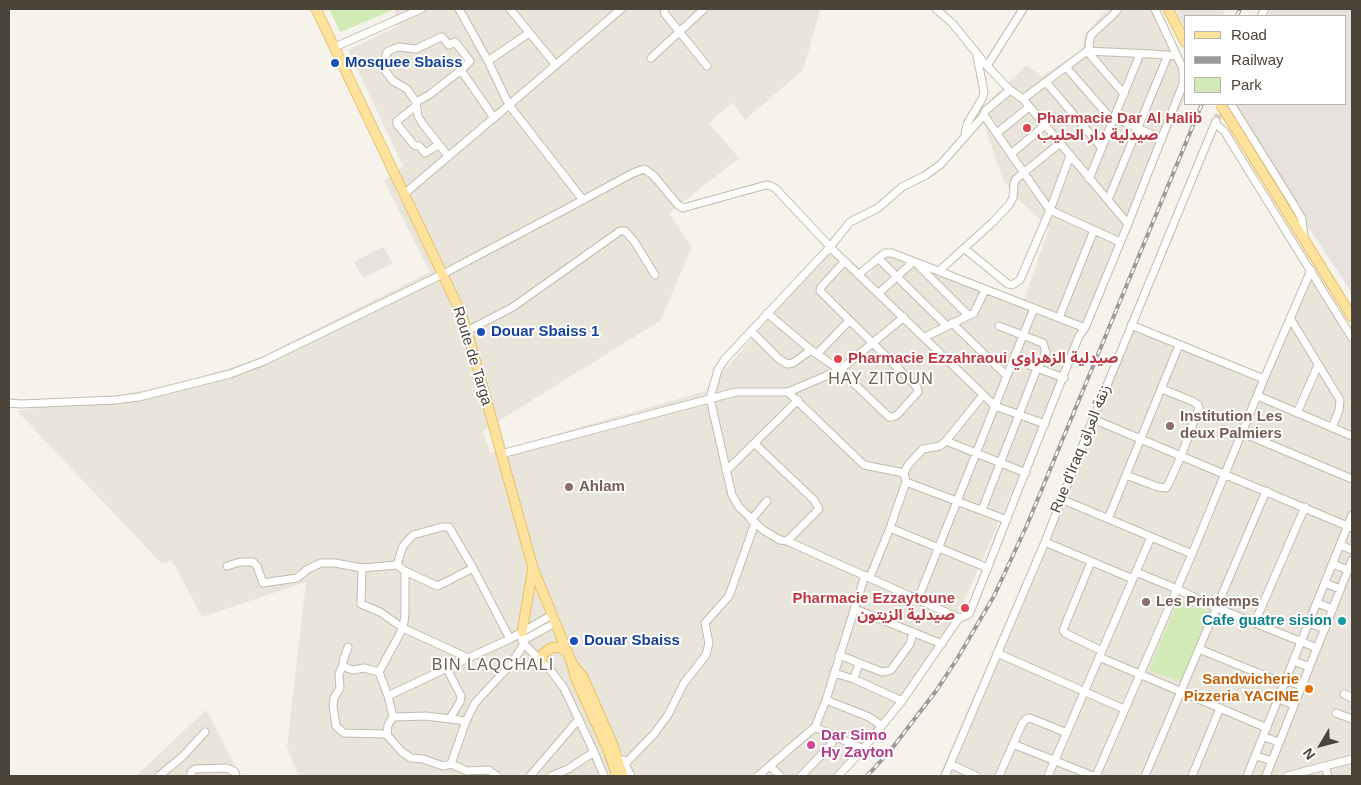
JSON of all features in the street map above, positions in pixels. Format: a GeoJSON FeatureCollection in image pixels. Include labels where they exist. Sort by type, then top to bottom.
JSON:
{"type":"FeatureCollection","features":[{"type":"Feature","properties":{"kind":"main road","name":"Route de Targa"},"geometry":{"type":"LineString","coordinates":[[316,9],[443,274],[467,331],[533,568],[566,651],[571,661],[581,673],[613,745],[623,776]]}},
{"type":"Feature","properties":{"kind":"main road"},"geometry":{"type":"LineString","coordinates":[[1168,9],[1184,40]]}},
{"type":"Feature","properties":{"kind":"main road"},"geometry":{"type":"LineString","coordinates":[[1221,105],[1352,317]]}},
{"type":"Feature","properties":{"kind":"main road"},"geometry":{"type":"LineString","coordinates":[[522,639],[533,568]]}},
{"type":"Feature","properties":{"kind":"main road"},"geometry":{"type":"LineString","coordinates":[[541,661],[543,654],[548,649],[557,648],[566,651]]}},
{"type":"Feature","properties":{"kind":"main road","name":"Route de Targa"},"geometry":{"type":"LineString","coordinates":[[571,661],[574,677],[608,750],[617,776]]}},
{"type":"Feature","properties":{"kind":"street"},"geometry":{"type":"LineString","coordinates":[[401,9],[401,18]]}},
{"type":"Feature","properties":{"kind":"street"},"geometry":{"type":"LineString","coordinates":[[335,47],[421,9]]}},
{"type":"Feature","properties":{"kind":"street"},"geometry":{"type":"LineString","coordinates":[[459,9],[488,61],[509,105],[583,200]]}},
{"type":"Feature","properties":{"kind":"street"},"geometry":{"type":"LineString","coordinates":[[510,9],[555,64]]}},
{"type":"Feature","properties":{"kind":"street"},"geometry":{"type":"LineString","coordinates":[[404,194],[621,9]]}},
{"type":"Feature","properties":{"kind":"street"},"geometry":{"type":"LineString","coordinates":[[664,9],[665,14],[707,66]]}},
{"type":"Feature","properties":{"kind":"street"},"geometry":{"type":"LineString","coordinates":[[651,58],[703,9]]}},
{"type":"Feature","properties":{"kind":"street"},"geometry":{"type":"LineString","coordinates":[[936,9],[954,24],[977,56],[1010,90],[1023,99],[1128,224]]}},
{"type":"Feature","properties":{"kind":"street"},"geometry":{"type":"LineString","coordinates":[[987,66],[1022,9]]}},
{"type":"Feature","properties":{"kind":"street"},"geometry":{"type":"LineString","coordinates":[[1118,9],[1091,34],[1089,51],[1124,94]]}},
{"type":"Feature","properties":{"kind":"street"},"geometry":{"type":"LineString","coordinates":[[838,776],[902,701],[959,618],[968,615],[970,612],[1079,336],[1085,328],[1128,224],[1183,84],[1182,69],[1155,9]]}},
{"type":"Feature","properties":{"kind":"street"},"geometry":{"type":"LineString","coordinates":[[488,61],[529,33]]}},
{"type":"Feature","properties":{"kind":"street"},"geometry":{"type":"LineString","coordinates":[[438,144],[426,153],[419,146],[414,145],[396,121],[416,104],[470,62],[456,43],[449,45],[442,37],[416,49],[393,48],[388,52],[384,63],[386,72],[393,81],[407,89],[416,104],[422,123],[448,156]]}},
{"type":"Feature","properties":{"kind":"street"},"geometry":{"type":"LineString","coordinates":[[1023,99],[1089,51],[1177,56]]}},
{"type":"Feature","properties":{"kind":"street"},"geometry":{"type":"LineString","coordinates":[[1089,179],[1140,54]]}},
{"type":"Feature","properties":{"kind":"street"},"geometry":{"type":"LineString","coordinates":[[1108,200],[1168,55]]}},
{"type":"Feature","properties":{"kind":"street"},"geometry":{"type":"LineString","coordinates":[[964,136],[968,122],[982,99],[984,92],[977,56]]}},
{"type":"Feature","properties":{"kind":"street"},"geometry":{"type":"LineString","coordinates":[[1066,67],[1114,119],[1162,139]]}},
{"type":"Feature","properties":{"kind":"street"},"geometry":{"type":"LineString","coordinates":[[461,70],[494,118]]}},
{"type":"Feature","properties":{"kind":"street"},"geometry":{"type":"LineString","coordinates":[[1046,82],[1102,148]]}},
{"type":"Feature","properties":{"kind":"street"},"geometry":{"type":"LineString","coordinates":[[959,618],[868,576],[787,541],[780,540],[770,535],[753,521],[734,501],[710,398],[718,370],[725,359],[830,247],[850,222],[878,208],[902,187],[926,175],[941,164],[984,115],[985,111],[1010,90]]}},
{"type":"Feature","properties":{"kind":"street"},"geometry":{"type":"LineString","coordinates":[[1232,105],[1302,219],[1304,238]]}},
{"type":"Feature","properties":{"kind":"street"},"geometry":{"type":"LineString","coordinates":[[997,133],[1029,107]]}},
{"type":"Feature","properties":{"kind":"street"},"geometry":{"type":"LineString","coordinates":[[984,115],[1050,210],[1120,242]]}},
{"type":"Feature","properties":{"kind":"street","name":"Rue d'Iraq زنقة العراق"},"geometry":{"type":"LineString","coordinates":[[945,776],[1045,542],[1131,325],[1216,123],[1225,132],[1311,270]]}},
{"type":"Feature","properties":{"kind":"street"},"geometry":{"type":"LineString","coordinates":[[1012,154],[1044,126]]}},
{"type":"Feature","properties":{"kind":"street"},"geometry":{"type":"LineString","coordinates":[[939,272],[965,250],[1009,205],[1013,198],[1014,182],[1059,144]]}},
{"type":"Feature","properties":{"kind":"street"},"geometry":{"type":"LineString","coordinates":[[965,250],[1008,284],[1012,285],[1022,277],[1070,156]]}},
{"type":"Feature","properties":{"kind":"street"},"geometry":{"type":"LineString","coordinates":[[9,403],[116,400],[139,397],[230,374],[264,361],[443,274],[633,172],[644,169],[653,175],[678,205],[683,208],[766,185],[776,189],[830,247],[880,293],[982,395],[995,406],[1045,424]]}},
{"type":"Feature","properties":{"kind":"street"},"geometry":{"type":"LineString","coordinates":[[1058,318],[1094,230]]}},
{"type":"Feature","properties":{"kind":"street"},"geometry":{"type":"LineString","coordinates":[[467,331],[513,307],[620,231],[625,231],[634,240],[655,275]]}},
{"type":"Feature","properties":{"kind":"street"},"geometry":{"type":"LineString","coordinates":[[859,274],[888,252],[1085,328]]}},
{"type":"Feature","properties":{"kind":"street"},"geometry":{"type":"LineString","coordinates":[[878,258],[949,325],[1006,375]]}},
{"type":"Feature","properties":{"kind":"street"},"geometry":{"type":"LineString","coordinates":[[768,313],[814,352],[840,370],[889,417],[892,418],[897,415],[918,389],[820,291],[821,287],[845,261]]}},
{"type":"Feature","properties":{"kind":"street"},"geometry":{"type":"LineString","coordinates":[[880,293],[915,262]]}},
{"type":"Feature","properties":{"kind":"street"},"geometry":{"type":"LineString","coordinates":[[915,262],[968,315]]}},
{"type":"Feature","properties":{"kind":"street"},"geometry":{"type":"LineString","coordinates":[[1014,744],[1095,776],[1192,554],[1311,270]]}},
{"type":"Feature","properties":{"kind":"street"},"geometry":{"type":"LineString","coordinates":[[1311,270],[1352,338]]}},
{"type":"Feature","properties":{"kind":"street"},"geometry":{"type":"LineString","coordinates":[[925,337],[976,311],[985,290]]}},
{"type":"Feature","properties":{"kind":"street"},"geometry":{"type":"LineString","coordinates":[[918,599],[1034,308]]}},
{"type":"Feature","properties":{"kind":"street"},"geometry":{"type":"LineString","coordinates":[[501,454],[742,391],[788,392],[840,370],[874,344],[904,317]]}},
{"type":"Feature","properties":{"kind":"street"},"geometry":{"type":"LineString","coordinates":[[1290,318],[1340,400],[1339,410],[1332,428]]}},
{"type":"Feature","properties":{"kind":"street"},"geometry":{"type":"LineString","coordinates":[[752,331],[779,359],[787,364],[814,352],[849,321]]}},
{"type":"Feature","properties":{"kind":"street"},"geometry":{"type":"LineString","coordinates":[[1131,325],[1264,379]]}},
{"type":"Feature","properties":{"kind":"street"},"geometry":{"type":"LineString","coordinates":[[982,510],[1045,355],[1045,346],[1041,342],[998,326]]}},
{"type":"Feature","properties":{"kind":"street"},"geometry":{"type":"LineString","coordinates":[[1108,518],[1179,345]]}},
{"type":"Feature","properties":{"kind":"street"},"geometry":{"type":"LineString","coordinates":[[1013,359],[1064,378]]}},
{"type":"Feature","properties":{"kind":"street"},"geometry":{"type":"LineString","coordinates":[[1297,413],[1318,365]]}},
{"type":"Feature","properties":{"kind":"street"},"geometry":{"type":"LineString","coordinates":[[1126,474],[1158,487],[1166,488],[1181,456],[1199,408],[1195,402],[1162,389]]}},
{"type":"Feature","properties":{"kind":"street"},"geometry":{"type":"LineString","coordinates":[[788,392],[864,465],[904,473]]}},
{"type":"Feature","properties":{"kind":"street"},"geometry":{"type":"LineString","coordinates":[[758,776],[815,728],[826,700],[855,609],[890,528],[906,482],[904,473],[908,465],[920,451],[940,446],[946,441],[982,395]]}},
{"type":"Feature","properties":{"kind":"street"},"geometry":{"type":"LineString","coordinates":[[1258,396],[1352,436]]}},
{"type":"Feature","properties":{"kind":"street"},"geometry":{"type":"LineString","coordinates":[[726,471],[798,400]]}},
{"type":"Feature","properties":{"kind":"street"},"geometry":{"type":"LineString","coordinates":[[1093,419],[1350,527]]}},
{"type":"Feature","properties":{"kind":"street"},"geometry":{"type":"LineString","coordinates":[[1243,433],[1352,479]]}},
{"type":"Feature","properties":{"kind":"street"},"geometry":{"type":"LineString","coordinates":[[946,441],[1026,473]]}},
{"type":"Feature","properties":{"kind":"street"},"geometry":{"type":"LineString","coordinates":[[755,444],[814,500],[819,509],[787,541]]}},
{"type":"Feature","properties":{"kind":"street"},"geometry":{"type":"LineString","coordinates":[[906,482],[1007,520]]}},
{"type":"Feature","properties":{"kind":"street"},"geometry":{"type":"LineString","coordinates":[[1145,776],[1266,491]]}},
{"type":"Feature","properties":{"kind":"street"},"geometry":{"type":"LineString","coordinates":[[1061,499],[1192,554]]}},
{"type":"Feature","properties":{"kind":"street"},"geometry":{"type":"LineString","coordinates":[[625,764],[654,734],[668,715],[684,684],[706,654],[709,643],[704,623],[728,596],[753,521],[767,501]]}},
{"type":"Feature","properties":{"kind":"street"},"geometry":{"type":"LineString","coordinates":[[1256,622],[1305,507]]}},
{"type":"Feature","properties":{"kind":"street"},"geometry":{"type":"LineString","coordinates":[[1248,776],[1325,583],[1350,527],[1352,515]]}},
{"type":"Feature","properties":{"kind":"street"},"geometry":{"type":"LineString","coordinates":[[397,565],[403,546],[413,535],[418,532],[446,527],[452,530],[510,639]]}},
{"type":"Feature","properties":{"kind":"street"},"geometry":{"type":"LineString","coordinates":[[890,528],[988,568]]}},
{"type":"Feature","properties":{"kind":"street"},"geometry":{"type":"LineString","coordinates":[[1048,776],[1151,537]]}},
{"type":"Feature","properties":{"kind":"street"},"geometry":{"type":"LineString","coordinates":[[1045,542],[1091,562],[1177,589],[1217,608],[1317,648]]}},
{"type":"Feature","properties":{"kind":"street"},"geometry":{"type":"LineString","coordinates":[[1341,545],[1352,550]]}},
{"type":"Feature","properties":{"kind":"street"},"geometry":{"type":"LineString","coordinates":[[1266,776],[1352,560]]}},
{"type":"Feature","properties":{"kind":"street"},"geometry":{"type":"LineString","coordinates":[[227,566],[240,562],[253,562],[257,566],[263,583],[297,578],[322,563],[335,563],[362,568],[397,565],[405,571],[437,586],[473,568]]}},
{"type":"Feature","properties":{"kind":"street"},"geometry":{"type":"LineString","coordinates":[[1091,562],[1063,630],[1066,633],[1100,654],[1139,674],[1267,728]]}},
{"type":"Feature","properties":{"kind":"street"},"geometry":{"type":"LineString","coordinates":[[1333,564],[1348,570]]}},
{"type":"Feature","properties":{"kind":"street"},"geometry":{"type":"LineString","coordinates":[[362,568],[361,604],[380,612],[403,628],[468,658]]}},
{"type":"Feature","properties":{"kind":"street"},"geometry":{"type":"LineString","coordinates":[[386,734],[388,725],[393,717],[379,672],[403,628],[405,615],[405,571]]}},
{"type":"Feature","properties":{"kind":"street"},"geometry":{"type":"LineString","coordinates":[[1325,583],[1340,589]]}},
{"type":"Feature","properties":{"kind":"street"},"geometry":{"type":"LineString","coordinates":[[1317,603],[1333,609]]}},
{"type":"Feature","properties":{"kind":"street"},"geometry":{"type":"LineString","coordinates":[[855,609],[942,644]]}},
{"type":"Feature","properties":{"kind":"street"},"geometry":{"type":"LineString","coordinates":[[388,696],[510,639],[522,639],[553,619]]}},
{"type":"Feature","properties":{"kind":"street"},"geometry":{"type":"LineString","coordinates":[[1309,623],[1325,629]]}},
{"type":"Feature","properties":{"kind":"street"},"geometry":{"type":"LineString","coordinates":[[839,655],[882,672],[891,670],[910,644],[913,632]]}},
{"type":"Feature","properties":{"kind":"street"},"geometry":{"type":"LineString","coordinates":[[522,639],[561,682],[604,776]]}},
{"type":"Feature","properties":{"kind":"street"},"geometry":{"type":"LineString","coordinates":[[451,764],[466,720],[479,698],[511,664],[522,639]]}},
{"type":"Feature","properties":{"kind":"street"},"geometry":{"type":"LineString","coordinates":[[348,647],[343,661],[344,665],[339,674],[340,688],[334,698],[333,706],[336,726],[344,733],[386,734],[402,752],[411,758],[423,759],[443,766],[451,764],[467,771],[489,770],[497,776]]}},
{"type":"Feature","properties":{"kind":"street"},"geometry":{"type":"LineString","coordinates":[[1199,649],[1286,682],[1302,686]]}},
{"type":"Feature","properties":{"kind":"street"},"geometry":{"type":"LineString","coordinates":[[997,653],[1124,709]]}},
{"type":"Feature","properties":{"kind":"street"},"geometry":{"type":"LineString","coordinates":[[1294,661],[1310,667]]}},
{"type":"Feature","properties":{"kind":"street"},"geometry":{"type":"LineString","coordinates":[[854,680],[859,663]]}},
{"type":"Feature","properties":{"kind":"street"},"geometry":{"type":"LineString","coordinates":[[344,665],[353,670],[364,668],[379,672]]}},
{"type":"Feature","properties":{"kind":"street"},"geometry":{"type":"LineString","coordinates":[[447,668],[461,696],[460,702],[450,718]]}},
{"type":"Feature","properties":{"kind":"street"},"geometry":{"type":"LineString","coordinates":[[834,673],[902,701]]}},
{"type":"Feature","properties":{"kind":"street"},"geometry":{"type":"LineString","coordinates":[[1344,694],[1352,698]]}},
{"type":"Feature","properties":{"kind":"street"},"geometry":{"type":"LineString","coordinates":[[1279,699],[1294,705]]}},
{"type":"Feature","properties":{"kind":"street"},"geometry":{"type":"LineString","coordinates":[[826,700],[869,717],[882,726]]}},
{"type":"Feature","properties":{"kind":"street"},"geometry":{"type":"LineString","coordinates":[[1192,776],[1220,708]]}},
{"type":"Feature","properties":{"kind":"street"},"geometry":{"type":"LineString","coordinates":[[1336,713],[1352,719]]}},
{"type":"Feature","properties":{"kind":"street"},"geometry":{"type":"LineString","coordinates":[[393,717],[426,716],[466,720]]}},
{"type":"Feature","properties":{"kind":"street"},"geometry":{"type":"LineString","coordinates":[[999,776],[1022,724],[1028,718],[1067,733]]}},
{"type":"Feature","properties":{"kind":"street"},"geometry":{"type":"LineString","coordinates":[[530,776],[579,719]]}},
{"type":"Feature","properties":{"kind":"street"},"geometry":{"type":"LineString","coordinates":[[815,728],[863,749]]}},
{"type":"Feature","properties":{"kind":"street"},"geometry":{"type":"LineString","coordinates":[[158,776],[184,756],[205,732]]}},
{"type":"Feature","properties":{"kind":"street"},"geometry":{"type":"LineString","coordinates":[[802,776],[837,736]]}},
{"type":"Feature","properties":{"kind":"street"},"geometry":{"type":"LineString","coordinates":[[1264,736],[1279,742]]}},
{"type":"Feature","properties":{"kind":"street"},"geometry":{"type":"LineString","coordinates":[[613,745],[631,776]]}},
{"type":"Feature","properties":{"kind":"street"},"geometry":{"type":"LineString","coordinates":[[551,776],[568,769],[594,752]]}},
{"type":"Feature","properties":{"kind":"street"},"geometry":{"type":"LineString","coordinates":[[1256,756],[1272,761]]}},
{"type":"Feature","properties":{"kind":"street"},"geometry":{"type":"LineString","coordinates":[[1287,776],[1352,759]]}},
{"type":"Feature","properties":{"kind":"street"},"geometry":{"type":"LineString","coordinates":[[950,764],[976,776]]}},
{"type":"Feature","properties":{"kind":"street"},"geometry":{"type":"LineString","coordinates":[[770,766],[780,776]]}},
{"type":"Feature","properties":{"kind":"street"},"geometry":{"type":"LineString","coordinates":[[1325,766],[1328,776]]}},
{"type":"Feature","properties":{"kind":"street"},"geometry":{"type":"LineString","coordinates":[[191,776],[191,772],[195,769],[227,768],[235,772],[236,776]]}},
{"type":"Feature","properties":{"kind":"shaded area"},"geometry":{"type":"Polygon","coordinates":[[[395,9],[822,9],[803,70],[745,120],[732,103],[709,123],[739,158],[669,213],[692,247],[661,320],[483,431],[490,453],[706,391],[833,246],[868,275],[887,253],[1024,300],[1049,228],[1018,199],[1003,180],[979,110],[1027,65],[1041,77],[1082,50],[1084,35],[1108,9],[1156,9],[1184,65],[1184,100],[959,613],[906,692],[841,776],[298,776],[287,746],[306,582],[202,617],[172,560],[162,564],[17,411],[127,394],[188,380],[253,361],[430,272],[384,181],[403,166],[348,50],[396,27],[395,9]]]}},
{"type":"Feature","properties":{"kind":"shaded area"},"geometry":{"type":"Polygon","coordinates":[[[1175,9],[1226,9],[1223,15],[1184,15],[1184,26],[1175,9]]]}},
{"type":"Feature","properties":{"kind":"shaded area"},"geometry":{"type":"Polygon","coordinates":[[[1271,9],[1352,9],[1352,293],[1228,105],[1346,105],[1346,15],[1268,15],[1271,9]]]}},
{"type":"Feature","properties":{"kind":"shaded area"},"geometry":{"type":"Polygon","coordinates":[[[383,247],[393,263],[363,278],[354,262],[383,247]]]}},
{"type":"Feature","properties":{"kind":"shaded area"},"geometry":{"type":"Polygon","coordinates":[[[1311,272],[1352,339],[1352,776],[939,776],[1134,324],[1266,378],[1311,272]]]}},
{"type":"Feature","properties":{"kind":"shaded area"},"geometry":{"type":"Polygon","coordinates":[[[206,710],[241,776],[136,776],[206,710]]]}},
{"type":"Feature","properties":{"kind":"green space"},"geometry":{"type":"Polygon","coordinates":[[[329,9],[393,9],[393,10],[340,32],[329,9]]]}},
{"type":"Feature","properties":{"kind":"green space"},"geometry":{"type":"Polygon","coordinates":[[[1179,599],[1209,611],[1210,615],[1181,682],[1149,670],[1179,599]]]}},
{"type":"Feature","properties":{"kind":"tunnel"},"geometry":{"type":"LineString","coordinates":[[1216,121],[1223,105]]}},
{"type":"Feature","properties":{"kind":"railway"},"geometry":{"type":"LineString","coordinates":[[1237,15],[1240,9]]}},
{"type":"Feature","properties":{"kind":"railway"},"geometry":{"type":"LineString","coordinates":[[867,776],[890,751],[936,691],[994,596],[1027,525],[1202,105]]}},
{"type":"Feature","properties":{"kind":"place","name":"Mosquee Sbaiss"},"geometry":{"type":"Point","coordinates":[335,63]}},
{"type":"Feature","properties":{"kind":"place","name":"Pharmacie Dar Al Halib صيدلية دار الحليب"},"geometry":{"type":"Point","coordinates":[1027,128]}},
{"type":"Feature","properties":{"kind":"place","name":"Douar Sbaiss 1"},"geometry":{"type":"Point","coordinates":[481,332]}},
{"type":"Feature","properties":{"kind":"place","name":"Pharmacie Ezzahraoui صيدلية الزهراوي"},"geometry":{"type":"Point","coordinates":[838,359]}},
{"type":"Feature","properties":{"kind":"place","name":"Institution Les deux Palmiers"},"geometry":{"type":"Point","coordinates":[1170,426]}},
{"type":"Feature","properties":{"kind":"place","name":"Ahlam"},"geometry":{"type":"Point","coordinates":[569,487]}},
{"type":"Feature","properties":{"kind":"place","name":"Les Printemps"},"geometry":{"type":"Point","coordinates":[1146,602]}},
{"type":"Feature","properties":{"kind":"place","name":"Pharmacie Ezzaytoune صيدلية الزيتون"},"geometry":{"type":"Point","coordinates":[965,608]}},
{"type":"Feature","properties":{"kind":"place","name":"Cafe guatre sision"},"geometry":{"type":"Point","coordinates":[1342,621]}},
{"type":"Feature","properties":{"kind":"place","name":"Douar Sbaiss"},"geometry":{"type":"Point","coordinates":[574,641]}},
{"type":"Feature","properties":{"kind":"place","name":"Sandwicherie Pizzeria YACINE"},"geometry":{"type":"Point","coordinates":[1309,689]}},
{"type":"Feature","properties":{"kind":"place","name":"Dar Simo Hy Zayton"},"geometry":{"type":"Point","coordinates":[811,745]}},
{"type":"Feature","properties":{"kind":"district","name":"HAY ZITOUN"},"geometry":{"type":"Point","coordinates":[881,380]}},
{"type":"Feature","properties":{"kind":"district","name":"BIN LAQCHALI"},"geometry":{"type":"Point","coordinates":[493,666]}}]}
